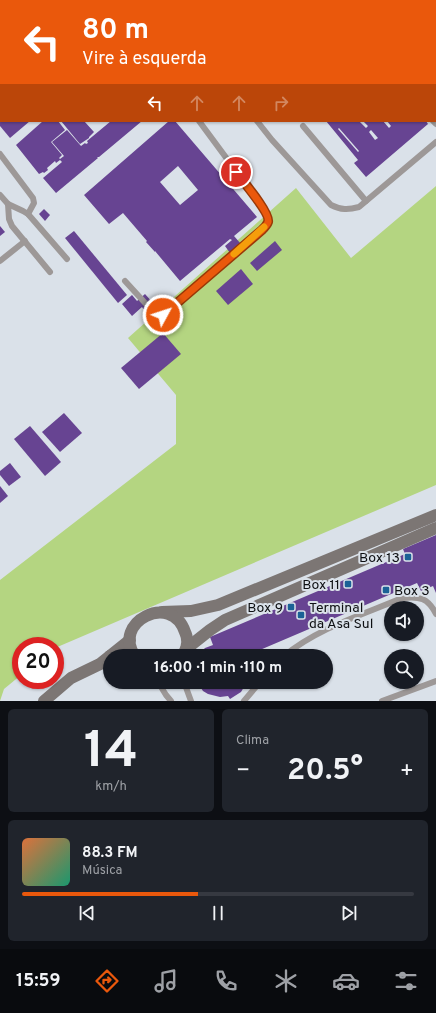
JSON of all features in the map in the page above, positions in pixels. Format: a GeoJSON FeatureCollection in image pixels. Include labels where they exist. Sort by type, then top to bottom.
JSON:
{"type":"FeatureCollection","features":[{"type":"Feature","properties":{"kind":"street"},"geometry":{"type":"LineString","coordinates":[[132,649],[130,640],[132,628],[140,619],[150,613],[191,611],[218,605],[436,515]]}},
{"type":"Feature","properties":{"kind":"street"},"geometry":{"type":"LineString","coordinates":[[189,649],[210,630],[225,620],[436,528]]}},
{"type":"Feature","properties":{"kind":"street"},"geometry":{"type":"LineString","coordinates":[[162,612],[174,616],[183,626],[187,637],[185,649]]}},
{"type":"Feature","properties":{"kind":"street"},"geometry":{"type":"LineString","coordinates":[[119,649],[130,640]]}},
{"type":"Feature","properties":{"kind":"street"},"geometry":{"type":"LineString","coordinates":[[44,701],[71,678],[103,665]]}},
{"type":"Feature","properties":{"kind":"lane"},"geometry":{"type":"LineString","coordinates":[[125,281],[157,316],[163,315],[262,230],[268,222],[268,217],[264,210],[200,122]]}},
{"type":"Feature","properties":{"kind":"lane"},"geometry":{"type":"LineString","coordinates":[[258,122],[272,140],[331,205],[338,209],[350,210],[359,208],[436,142]]}},
{"type":"Feature","properties":{"kind":"lane"},"geometry":{"type":"LineString","coordinates":[[303,126],[366,201]]}},
{"type":"Feature","properties":{"kind":"lane"},"geometry":{"type":"LineString","coordinates":[[0,154],[33,198],[34,203],[28,214]]}},
{"type":"Feature","properties":{"kind":"lane"},"geometry":{"type":"LineString","coordinates":[[0,195],[8,204],[28,214],[66,259]]}},
{"type":"Feature","properties":{"kind":"lane"},"geometry":{"type":"LineString","coordinates":[[8,204],[9,219],[12,226],[50,272]]}},
{"type":"Feature","properties":{"kind":"lane"},"geometry":{"type":"LineString","coordinates":[[0,261],[25,241]]}},
{"type":"Feature","properties":{"kind":"lane"},"geometry":{"type":"LineString","coordinates":[[292,649],[331,627],[402,598],[415,596],[426,600],[432,605],[436,614]]}},
{"type":"Feature","properties":{"kind":"lane"},"geometry":{"type":"LineString","coordinates":[[382,701],[436,682]]}},
{"type":"Feature","properties":{"kind":"lane"},"geometry":{"type":"LineString","coordinates":[[162,689],[171,701]]}},
{"type":"Feature","properties":{"kind":"lane"},"geometry":{"type":"LineString","coordinates":[[187,689],[192,701]]}},
{"type":"Feature","properties":{"kind":"lane"},"geometry":{"type":"LineString","coordinates":[[246,700],[255,689]]}},
{"type":"Feature","properties":{"kind":"green space"},"geometry":{"type":"Polygon","coordinates":[[[436,186],[436,485],[64,644],[64,637],[12,637],[12,682],[4,689],[0,701],[0,580],[176,444],[176,395],[128,338],[296,188],[351,258],[436,186]]]}},
{"type":"Feature","properties":{"kind":"building"},"geometry":{"type":"Polygon","coordinates":[[[0,122],[29,122],[10,138],[0,126],[0,122]]]}},
{"type":"Feature","properties":{"kind":"building"},"geometry":{"type":"Polygon","coordinates":[[[42,122],[59,122],[65,130],[51,142],[62,155],[59,158],[60,159],[64,156],[52,142],[67,130],[81,146],[88,143],[87,141],[110,122],[141,122],[99,157],[97,157],[98,158],[56,193],[43,178],[62,162],[60,160],[56,163],[55,161],[47,168],[48,170],[39,174],[16,145],[42,122]]]}},
{"type":"Feature","properties":{"kind":"building"},"geometry":{"type":"Polygon","coordinates":[[[62,122],[85,122],[94,132],[89,138],[80,144],[62,122]]]}},
{"type":"Feature","properties":{"kind":"building"},"geometry":{"type":"Polygon","coordinates":[[[168,122],[176,122],[257,217],[234,236],[241,244],[230,253],[225,246],[232,240],[230,239],[180,281],[123,213],[109,224],[84,195],[168,122]],[[178,166],[160,182],[180,205],[198,190],[178,166]]]}},
{"type":"Feature","properties":{"kind":"building"},"geometry":{"type":"Polygon","coordinates":[[[327,122],[360,122],[366,128],[368,126],[364,122],[384,122],[389,128],[391,126],[388,122],[427,122],[428,124],[366,177],[354,163],[358,160],[327,122]],[[339,128],[338,129],[358,152],[359,151],[339,128]],[[371,130],[369,132],[375,140],[378,138],[371,130]]]}},
{"type":"Feature","properties":{"kind":"building"},"geometry":{"type":"Polygon","coordinates":[[[44,209],[50,215],[45,221],[39,214],[44,209]]]}},
{"type":"Feature","properties":{"kind":"building"},"geometry":{"type":"Polygon","coordinates":[[[0,226],[5,232],[0,236],[0,226]]]}},
{"type":"Feature","properties":{"kind":"building"},"geometry":{"type":"Polygon","coordinates":[[[74,231],[127,295],[118,303],[65,238],[74,231]]]}},
{"type":"Feature","properties":{"kind":"building"},"geometry":{"type":"Polygon","coordinates":[[[275,241],[282,250],[257,271],[250,263],[275,241]]]}},
{"type":"Feature","properties":{"kind":"building"},"geometry":{"type":"Polygon","coordinates":[[[241,269],[253,284],[228,305],[216,291],[241,269]]]}},
{"type":"Feature","properties":{"kind":"building"},"geometry":{"type":"Polygon","coordinates":[[[145,294],[153,303],[145,311],[142,307],[132,316],[122,304],[132,295],[137,301],[145,294]]]}},
{"type":"Feature","properties":{"kind":"building"},"geometry":{"type":"Polygon","coordinates":[[[163,333],[181,354],[139,389],[121,368],[163,333]]]}},
{"type":"Feature","properties":{"kind":"building"},"geometry":{"type":"Polygon","coordinates":[[[64,413],[82,433],[60,452],[42,432],[64,413]]]}},
{"type":"Feature","properties":{"kind":"building"},"geometry":{"type":"Polygon","coordinates":[[[30,426],[61,462],[45,476],[14,439],[30,426]]]}},
{"type":"Feature","properties":{"kind":"building"},"geometry":{"type":"Polygon","coordinates":[[[10,463],[21,477],[9,486],[0,475],[0,471],[10,463]]]}},
{"type":"Feature","properties":{"kind":"building"},"geometry":{"type":"Polygon","coordinates":[[[0,486],[8,496],[0,503],[0,486]]]}},
{"type":"Feature","properties":{"kind":"building","name":"Terminal da Asa Sul"},"geometry":{"type":"Polygon","coordinates":[[[436,535],[436,593],[433,586],[421,591],[417,583],[262,649],[204,649],[213,645],[210,637],[405,554],[403,549],[436,535]]]}},
{"type":"Feature","properties":{"kind":"building"},"geometry":{"type":"Polygon","coordinates":[[[202,689],[243,689],[241,692],[230,699],[228,696],[220,697],[203,691],[202,689]]]}},
{"type":"Feature","properties":{"kind":"slow traffic"},"geometry":{"type":"LineString","coordinates":[[234,254],[264,227]]}},
{"type":"Feature","properties":{"kind":"place","name":"Box 13"},"geometry":{"type":"Point","coordinates":[408,557]}},
{"type":"Feature","properties":{"kind":"place","name":"Box 11"},"geometry":{"type":"Point","coordinates":[348,584]}},
{"type":"Feature","properties":{"kind":"place","name":"Box 3"},"geometry":{"type":"Point","coordinates":[386,590]}},
{"type":"Feature","properties":{"kind":"place","name":"Box 9"},"geometry":{"type":"Point","coordinates":[291,607]}},
{"type":"Feature","properties":{"kind":"place","name":"Terminal da Asa Sul"},"geometry":{"type":"Point","coordinates":[301,615]}},
{"type":"Feature","properties":{"kind":"route"},"geometry":{"type":"LineString","coordinates":[[163,315],[262,230],[268,222],[268,217],[264,210],[236,172]]}}]}
